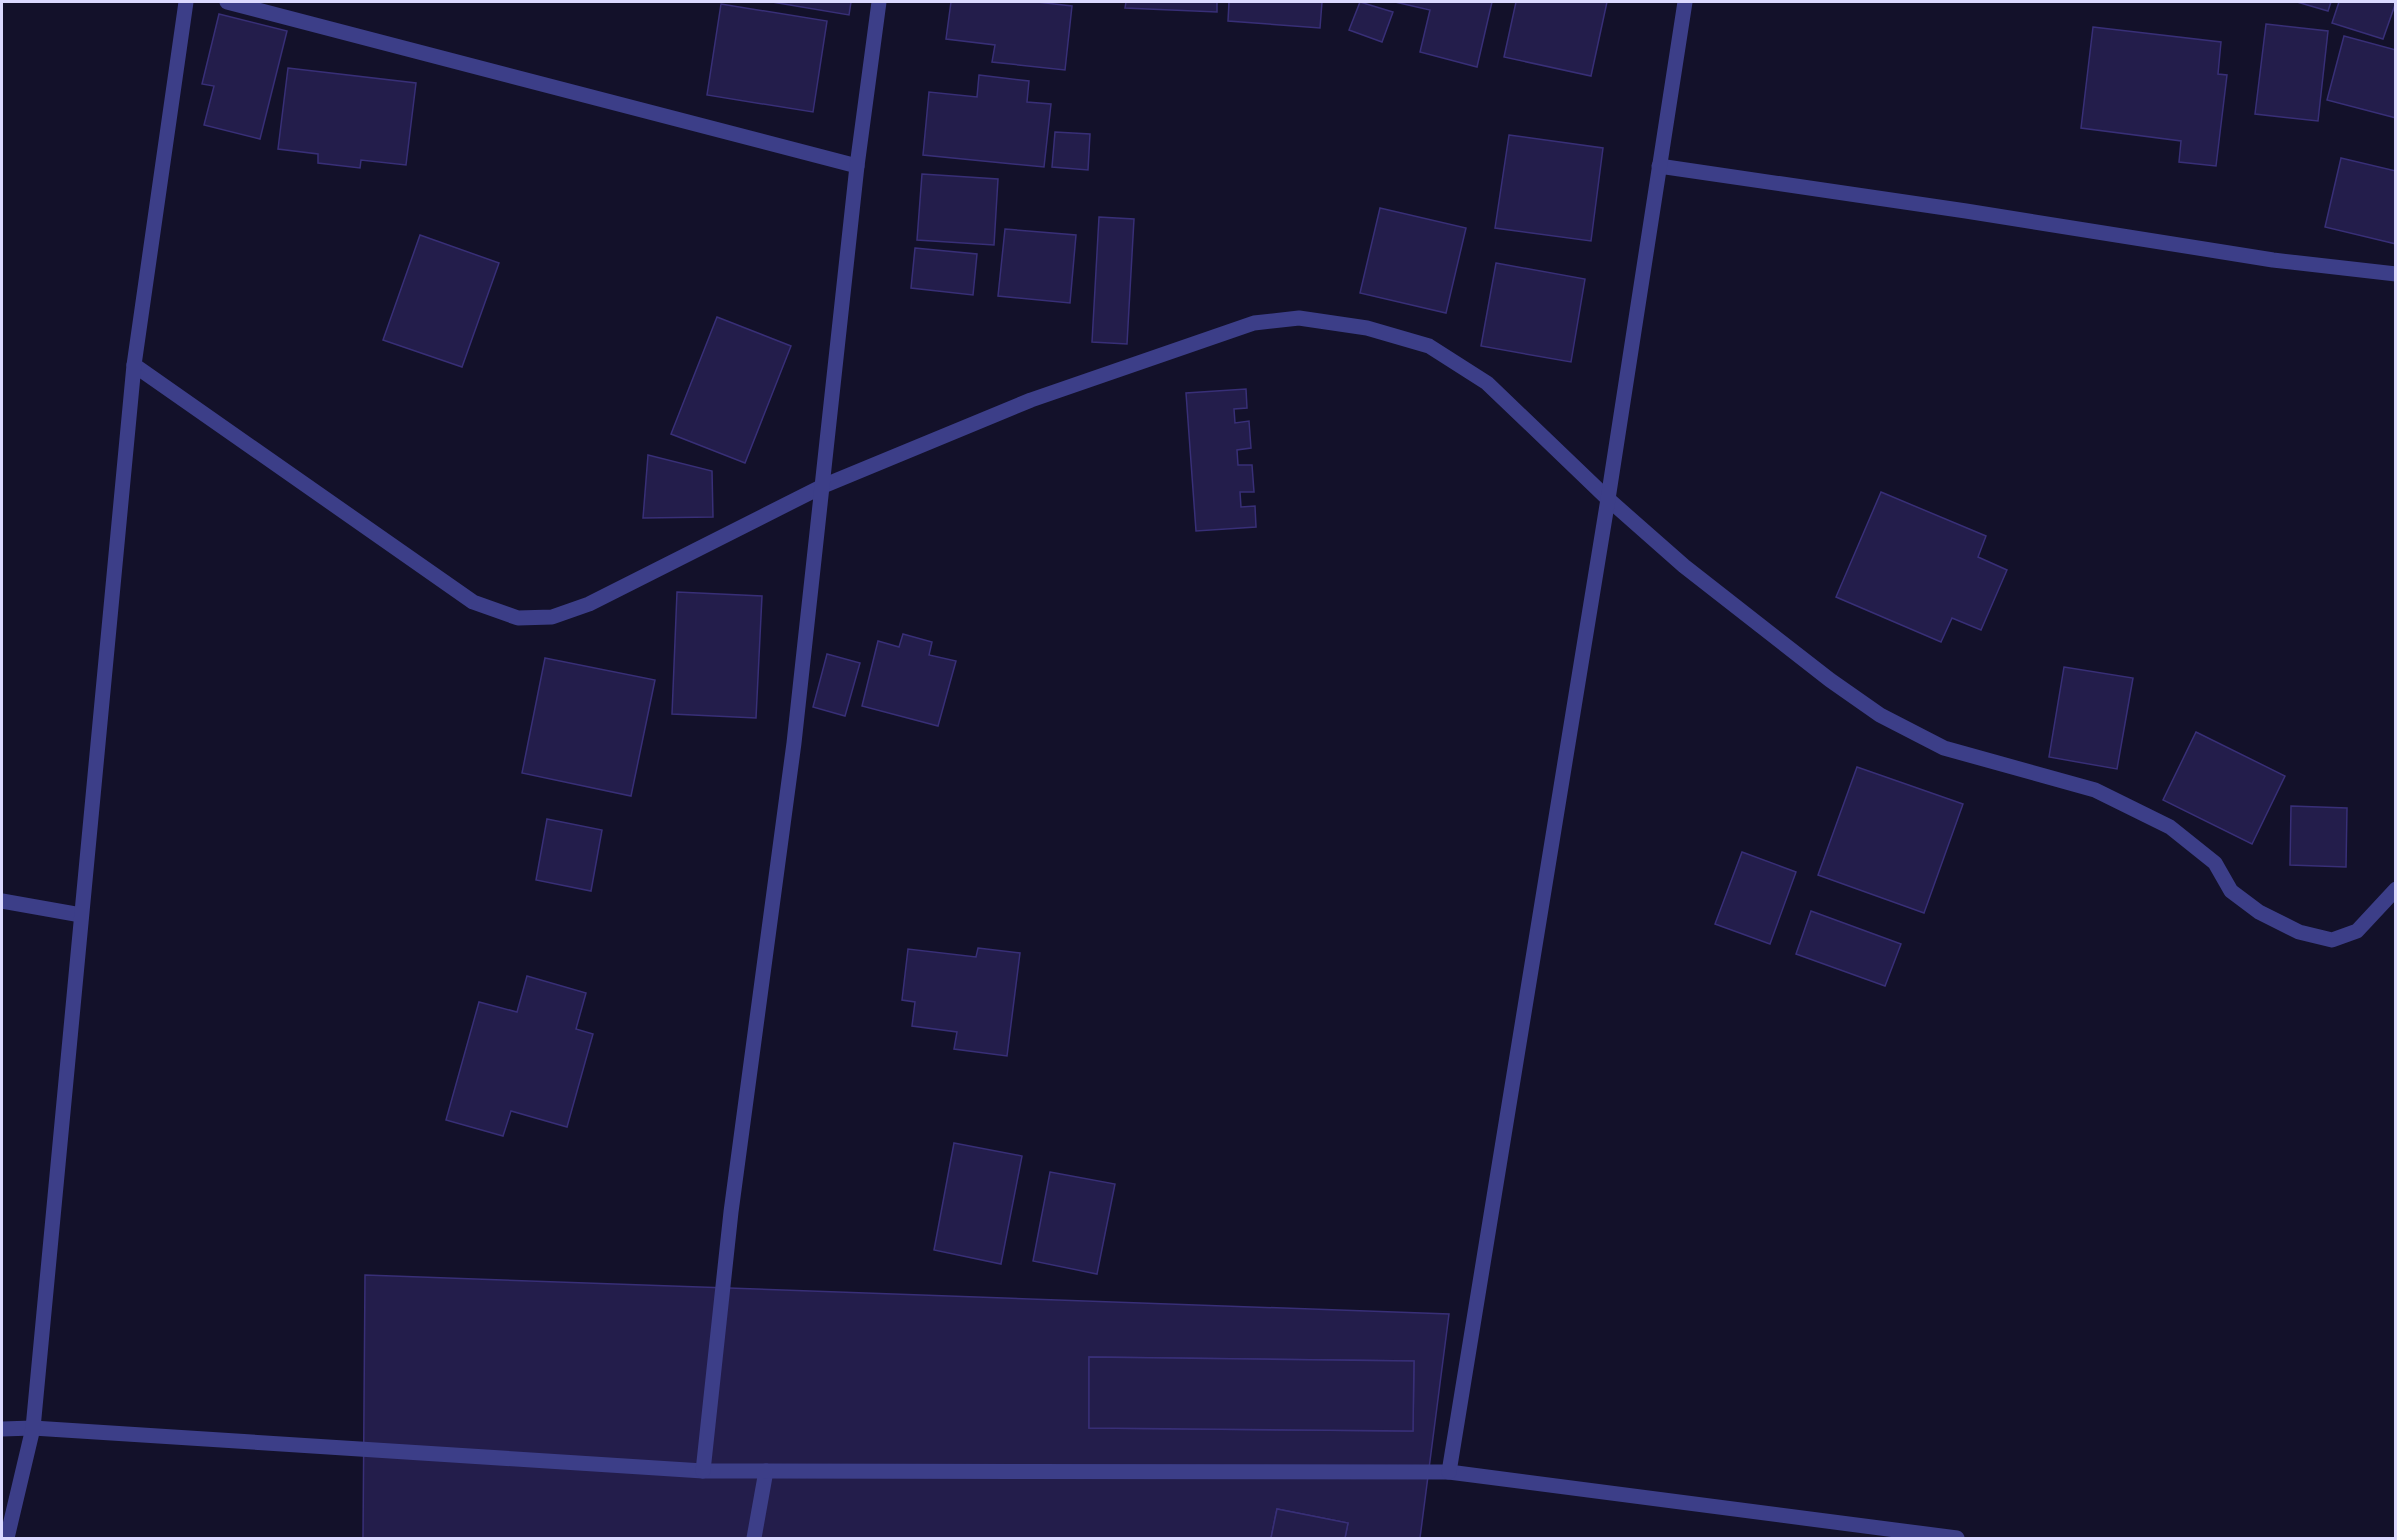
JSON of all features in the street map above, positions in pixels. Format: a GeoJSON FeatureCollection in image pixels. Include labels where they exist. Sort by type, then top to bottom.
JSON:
{"type":"FeatureCollection","features":[{"type":"Feature","properties":{"kind":"street"},"geometry":{"type":"LineString","coordinates":[[7,1539],[33,1428],[134,365],[186,2]]}},
{"type":"Feature","properties":{"kind":"street"},"geometry":{"type":"LineString","coordinates":[[227,2],[857,166]]}},
{"type":"Feature","properties":{"kind":"street"},"geometry":{"type":"LineString","coordinates":[[703,1471],[731,1212],[794,743],[857,166],[879,2]]}},
{"type":"Feature","properties":{"kind":"street"},"geometry":{"type":"LineString","coordinates":[[1449,1472],[1608,499],[1685,2]]}},
{"type":"Feature","properties":{"kind":"street"},"geometry":{"type":"LineString","coordinates":[[1659,166],[1954,209],[2273,260],[2396,274]]}},
{"type":"Feature","properties":{"kind":"street"},"geometry":{"type":"LineString","coordinates":[[134,365],[473,602],[518,618],[552,617],[589,604],[823,486],[1031,400],[1254,323],[1299,318],[1367,327],[1430,346],[1487,382],[1608,499],[1684,566],[1880,716],[1944,747],[2095,790],[2170,827],[2215,863],[2231,891],[2259,912],[2299,932],[2332,940],[2357,931],[2396,888]]}},
{"type":"Feature","properties":{"kind":"street"},"geometry":{"type":"LineString","coordinates":[[2,901],[81,915]]}},
{"type":"Feature","properties":{"kind":"street"},"geometry":{"type":"LineString","coordinates":[[2,1429],[33,1428],[703,1471],[1449,1472],[1958,1539]]}},
{"type":"Feature","properties":{"kind":"street"},"geometry":{"type":"LineString","coordinates":[[754,1539],[766,1472]]}},
{"type":"Feature","properties":{"kind":"building"},"geometry":{"type":"Polygon","coordinates":[[[772,2],[851,2],[849,15],[772,2]]]}},
{"type":"Feature","properties":{"kind":"building"},"geometry":{"type":"Polygon","coordinates":[[[951,2],[1037,2],[1072,6],[1065,70],[992,62],[995,45],[946,39],[951,2]]]}},
{"type":"Feature","properties":{"kind":"building"},"geometry":{"type":"Polygon","coordinates":[[[1126,2],[1217,2],[1217,12],[1125,8],[1126,2]]]}},
{"type":"Feature","properties":{"kind":"building"},"geometry":{"type":"Polygon","coordinates":[[[1229,2],[1322,2],[1320,28],[1228,21],[1229,2]]]}},
{"type":"Feature","properties":{"kind":"building"},"geometry":{"type":"Polygon","coordinates":[[[1360,2],[1393,12],[1382,42],[1349,30],[1360,2]]]}},
{"type":"Feature","properties":{"kind":"building"},"geometry":{"type":"Polygon","coordinates":[[[1395,2],[1492,2],[1477,67],[1420,52],[1430,10],[1395,2]]]}},
{"type":"Feature","properties":{"kind":"building"},"geometry":{"type":"Polygon","coordinates":[[[1516,2],[1607,2],[1591,76],[1504,57],[1516,2]]]}},
{"type":"Feature","properties":{"kind":"building"},"geometry":{"type":"Polygon","coordinates":[[[2297,2],[2331,2],[2328,11],[2297,2]]]}},
{"type":"Feature","properties":{"kind":"building"},"geometry":{"type":"Polygon","coordinates":[[[2339,2],[2396,2],[2383,39],[2332,23],[2339,2]]]}},
{"type":"Feature","properties":{"kind":"building"},"geometry":{"type":"Polygon","coordinates":[[[721,4],[827,21],[813,112],[707,95],[721,4]]]}},
{"type":"Feature","properties":{"kind":"building"},"geometry":{"type":"Polygon","coordinates":[[[219,14],[287,31],[260,139],[204,125],[214,86],[202,84],[219,14]]]}},
{"type":"Feature","properties":{"kind":"building"},"geometry":{"type":"Polygon","coordinates":[[[2266,24],[2328,31],[2318,121],[2255,114],[2266,24]]]}},
{"type":"Feature","properties":{"kind":"building"},"geometry":{"type":"Polygon","coordinates":[[[2093,27],[2221,42],[2218,74],[2227,75],[2216,166],[2179,162],[2181,141],[2081,128],[2093,27]]]}},
{"type":"Feature","properties":{"kind":"building"},"geometry":{"type":"Polygon","coordinates":[[[2344,36],[2396,50],[2396,118],[2327,100],[2344,36]]]}},
{"type":"Feature","properties":{"kind":"building"},"geometry":{"type":"Polygon","coordinates":[[[288,68],[416,83],[406,165],[361,160],[360,168],[318,163],[318,154],[278,149],[288,68]]]}},
{"type":"Feature","properties":{"kind":"building"},"geometry":{"type":"Polygon","coordinates":[[[979,75],[1029,81],[1027,102],[1051,104],[1044,167],[923,155],[929,92],[977,97],[979,75]]]}},
{"type":"Feature","properties":{"kind":"building"},"geometry":{"type":"Polygon","coordinates":[[[1055,132],[1090,134],[1088,170],[1052,167],[1055,132]]]}},
{"type":"Feature","properties":{"kind":"building"},"geometry":{"type":"Polygon","coordinates":[[[1509,135],[1603,148],[1591,241],[1495,228],[1509,135]]]}},
{"type":"Feature","properties":{"kind":"building"},"geometry":{"type":"Polygon","coordinates":[[[2341,158],[2396,171],[2396,244],[2325,227],[2341,158]]]}},
{"type":"Feature","properties":{"kind":"building"},"geometry":{"type":"Polygon","coordinates":[[[922,174],[998,179],[994,245],[917,240],[922,174]]]}},
{"type":"Feature","properties":{"kind":"building"},"geometry":{"type":"Polygon","coordinates":[[[1380,208],[1466,228],[1446,313],[1360,293],[1380,208]]]}},
{"type":"Feature","properties":{"kind":"building"},"geometry":{"type":"Polygon","coordinates":[[[1099,217],[1134,219],[1127,344],[1092,342],[1099,217]]]}},
{"type":"Feature","properties":{"kind":"building"},"geometry":{"type":"Polygon","coordinates":[[[1005,229],[1076,235],[1070,303],[998,296],[1005,229]]]}},
{"type":"Feature","properties":{"kind":"building"},"geometry":{"type":"Polygon","coordinates":[[[420,235],[499,263],[462,367],[383,340],[420,235]]]}},
{"type":"Feature","properties":{"kind":"building"},"geometry":{"type":"Polygon","coordinates":[[[915,248],[977,254],[973,295],[911,288],[915,248]]]}},
{"type":"Feature","properties":{"kind":"building"},"geometry":{"type":"Polygon","coordinates":[[[1496,263],[1585,279],[1571,362],[1481,346],[1496,263]]]}},
{"type":"Feature","properties":{"kind":"building"},"geometry":{"type":"Polygon","coordinates":[[[717,317],[791,346],[745,463],[671,434],[717,317]]]}},
{"type":"Feature","properties":{"kind":"building"},"geometry":{"type":"Polygon","coordinates":[[[1246,389],[1247,408],[1234,409],[1235,423],[1249,421],[1251,448],[1237,450],[1238,465],[1252,465],[1254,492],[1240,492],[1241,507],[1255,506],[1256,527],[1196,531],[1186,393],[1246,389]]]}},
{"type":"Feature","properties":{"kind":"building"},"geometry":{"type":"Polygon","coordinates":[[[648,455],[712,471],[713,517],[643,518],[648,455]]]}},
{"type":"Feature","properties":{"kind":"building"},"geometry":{"type":"Polygon","coordinates":[[[1881,492],[1986,536],[1978,557],[2007,570],[1981,630],[1952,618],[1941,642],[1836,597],[1881,492]]]}},
{"type":"Feature","properties":{"kind":"building"},"geometry":{"type":"Polygon","coordinates":[[[677,592],[762,596],[756,718],[672,714],[677,592]]]}},
{"type":"Feature","properties":{"kind":"building"},"geometry":{"type":"Polygon","coordinates":[[[903,634],[932,642],[929,655],[956,661],[938,726],[862,706],[878,641],[899,647],[903,634]]]}},
{"type":"Feature","properties":{"kind":"building"},"geometry":{"type":"Polygon","coordinates":[[[827,654],[860,663],[845,716],[813,707],[827,654]]]}},
{"type":"Feature","properties":{"kind":"building"},"geometry":{"type":"Polygon","coordinates":[[[545,658],[655,680],[631,796],[522,773],[545,658]]]}},
{"type":"Feature","properties":{"kind":"building"},"geometry":{"type":"Polygon","coordinates":[[[2064,667],[2133,678],[2117,769],[2049,757],[2064,667]]]}},
{"type":"Feature","properties":{"kind":"building"},"geometry":{"type":"Polygon","coordinates":[[[2196,732],[2285,776],[2252,844],[2163,800],[2196,732]]]}},
{"type":"Feature","properties":{"kind":"building"},"geometry":{"type":"Polygon","coordinates":[[[1857,767],[1963,804],[1924,913],[1818,875],[1857,767]]]}},
{"type":"Feature","properties":{"kind":"building"},"geometry":{"type":"Polygon","coordinates":[[[2291,806],[2347,808],[2346,867],[2290,865],[2291,806]]]}},
{"type":"Feature","properties":{"kind":"building"},"geometry":{"type":"Polygon","coordinates":[[[547,819],[602,830],[591,891],[536,880],[547,819]]]}},
{"type":"Feature","properties":{"kind":"building"},"geometry":{"type":"Polygon","coordinates":[[[1742,852],[1796,872],[1770,944],[1715,924],[1742,852]]]}},
{"type":"Feature","properties":{"kind":"building"},"geometry":{"type":"Polygon","coordinates":[[[1811,911],[1901,944],[1885,986],[1796,954],[1811,911]]]}},
{"type":"Feature","properties":{"kind":"building"},"geometry":{"type":"Polygon","coordinates":[[[978,948],[1020,953],[1007,1056],[954,1049],[957,1032],[912,1026],[915,1002],[902,1000],[908,949],[976,957],[978,948]]]}},
{"type":"Feature","properties":{"kind":"building"},"geometry":{"type":"Polygon","coordinates":[[[527,976],[586,993],[576,1029],[593,1034],[567,1127],[511,1111],[503,1136],[446,1120],[479,1002],[517,1012],[527,976]]]}},
{"type":"Feature","properties":{"kind":"building"},"geometry":{"type":"Polygon","coordinates":[[[954,1143],[1022,1156],[1001,1264],[934,1250],[954,1143]]]}},
{"type":"Feature","properties":{"kind":"building"},"geometry":{"type":"Polygon","coordinates":[[[1050,1172],[1115,1184],[1097,1274],[1033,1261],[1050,1172]]]}},
{"type":"Feature","properties":{"kind":"building"},"geometry":{"type":"Polygon","coordinates":[[[365,1275],[1449,1314],[1420,1538],[1345,1538],[1348,1523],[1277,1509],[1271,1538],[363,1538],[365,1275]],[[1089,1357],[1089,1428],[1413,1431],[1414,1361],[1089,1357]]]}},
{"type":"Feature","properties":{"kind":"building"},"geometry":{"type":"Polygon","coordinates":[[[1089,1357],[1414,1361],[1413,1431],[1089,1428],[1089,1357]]]}},
{"type":"Feature","properties":{"kind":"building"},"geometry":{"type":"Polygon","coordinates":[[[1277,1509],[1348,1523],[1345,1538],[1271,1538],[1277,1509]]]}}]}
